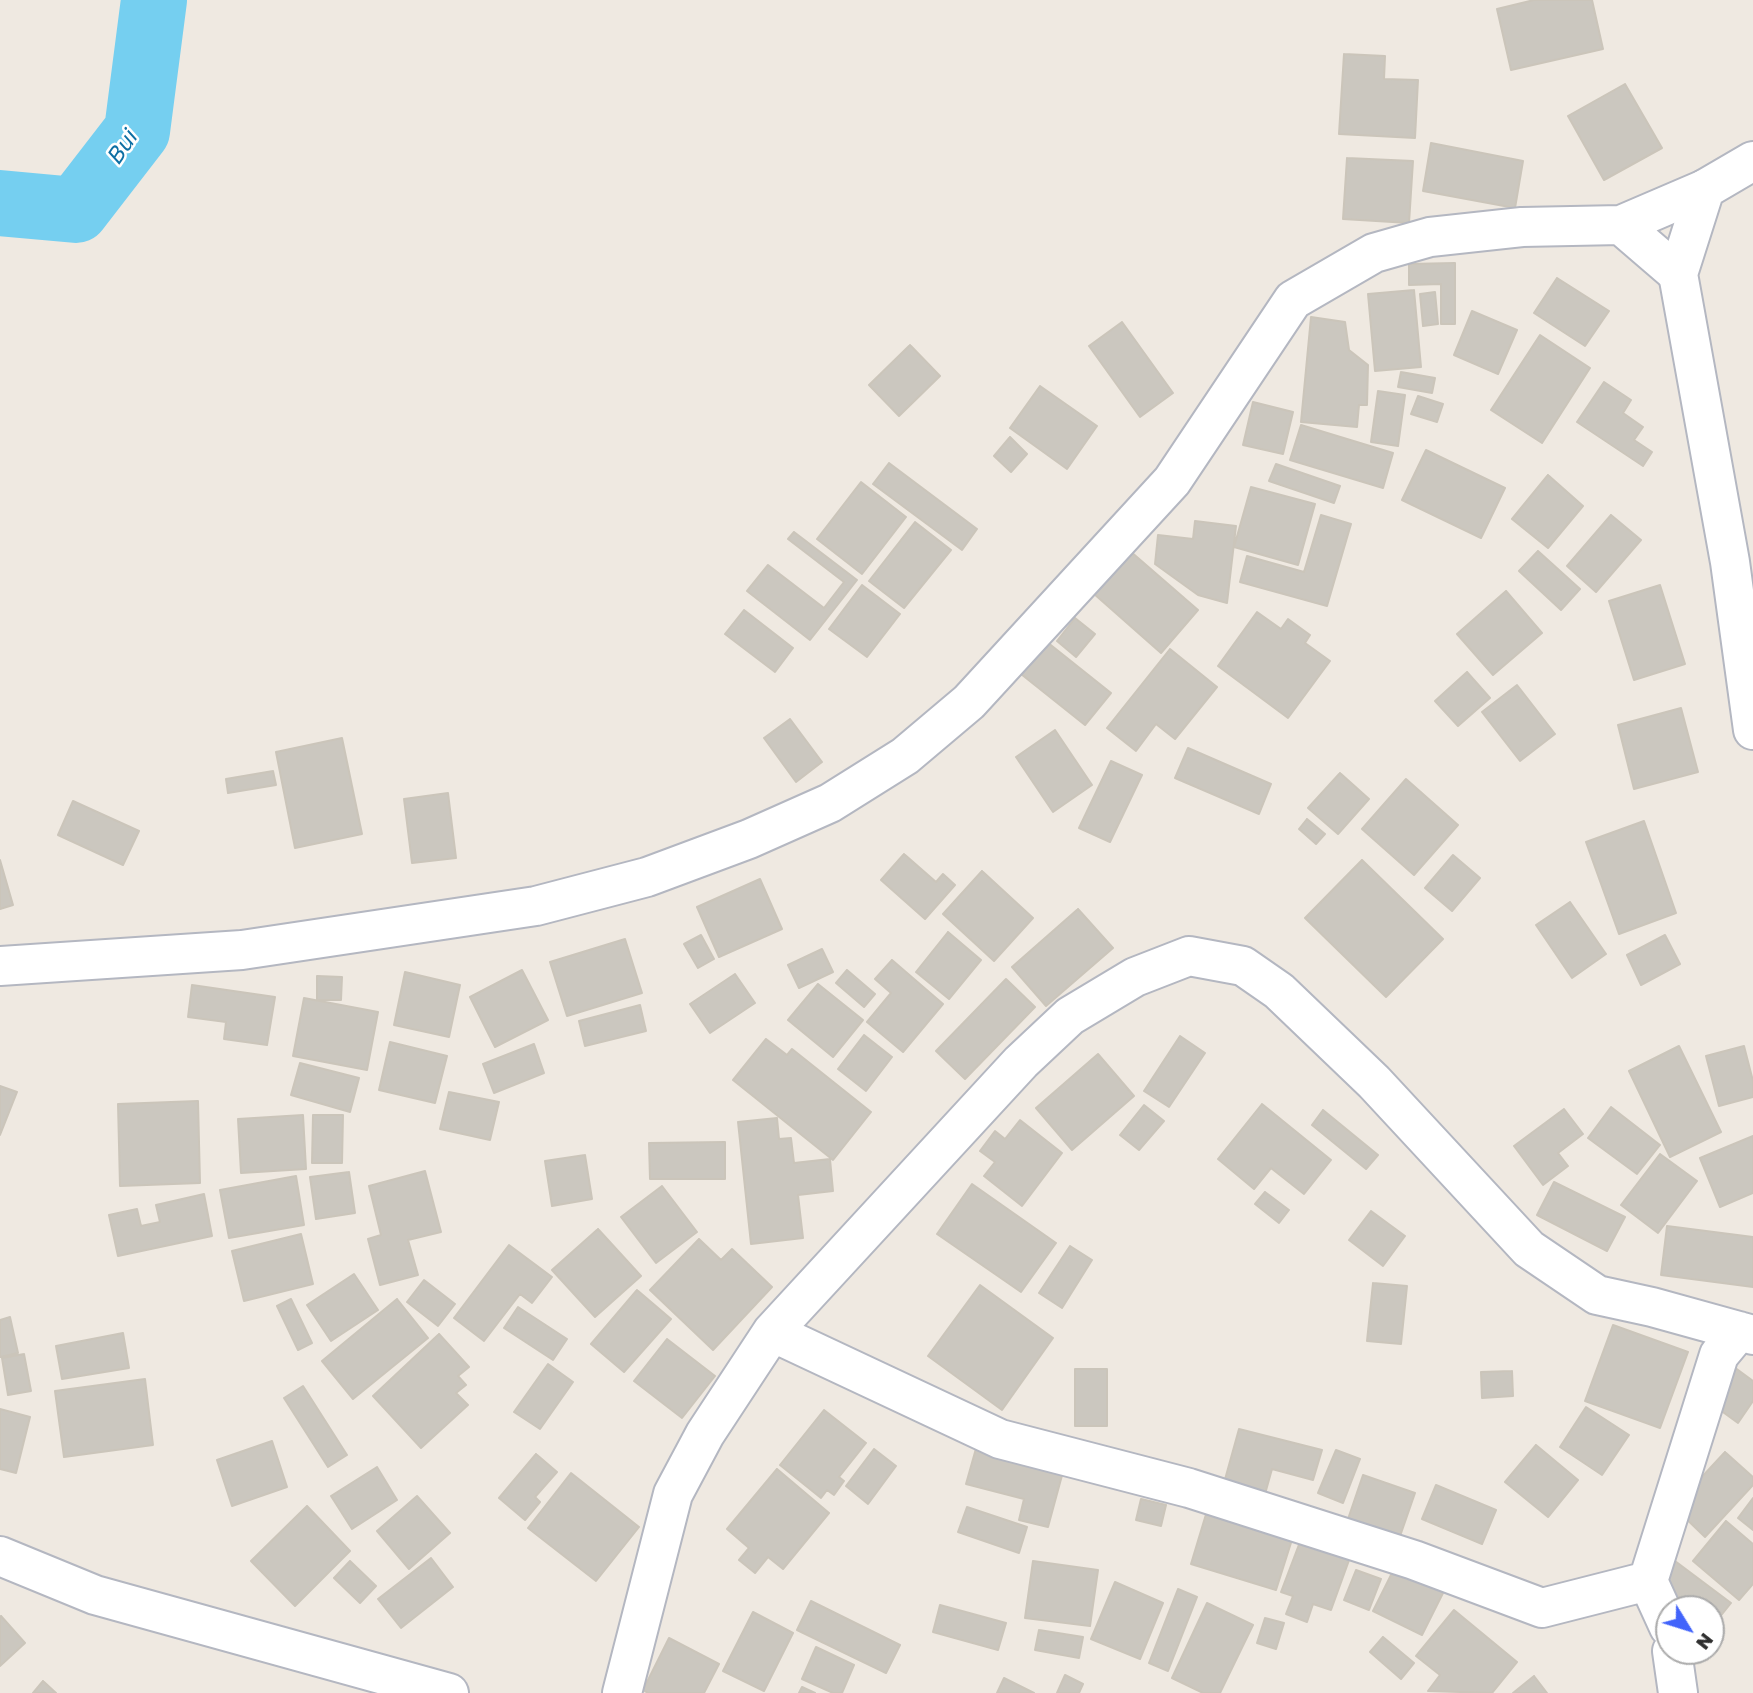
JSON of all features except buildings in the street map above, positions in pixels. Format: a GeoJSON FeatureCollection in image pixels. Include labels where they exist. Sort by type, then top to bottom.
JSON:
{"type":"FeatureCollection","features":[{"type":"Feature","properties":{"kind":"street"},"geometry":{"type":"LineString","coordinates":[[0,966],[242,950],[536,906],[647,877],[750,839],[818,808],[905,756],[970,702],[1172,481],[1293,300],[1374,253],[1430,237],[1522,227],[1620,225],[1705,189],[1753,160]]}},
{"type":"Feature","properties":{"kind":"street"},"geometry":{"type":"LineString","coordinates":[[1705,189],[1678,274],[1730,562],[1753,730]]}},
{"type":"Feature","properties":{"kind":"street"},"geometry":{"type":"LineString","coordinates":[[1620,225],[1678,274]]}},
{"type":"Feature","properties":{"kind":"street"},"geometry":{"type":"LineString","coordinates":[[622,1693],[673,1494],[705,1434],[772,1332],[1021,1062],[1070,1016],[1135,978],[1189,956],[1243,965],[1279,991],[1374,1082],[1529,1249],[1597,1295],[1746,1333]]}},
{"type":"Feature","properties":{"kind":"street"},"geometry":{"type":"LineString","coordinates":[[772,1332],[1000,1439],[1189,1488],[1414,1560],[1542,1608],[1648,1580]]}},
{"type":"Feature","properties":{"kind":"street"},"geometry":{"type":"LineString","coordinates":[[1655,1596],[1648,1580],[1719,1355],[1746,1333]]}},
{"type":"Feature","properties":{"kind":"street"},"geometry":{"type":"LineString","coordinates":[[0,1556],[95,1595],[449,1693]]}},
{"type":"Feature","properties":{"kind":"street"},"geometry":{"type":"LineString","coordinates":[[1673,1665],[1675,1691]]}},
{"type":"Feature","properties":{"kind":"waterway","name":"Bui"},"geometry":{"type":"LineString","coordinates":[[0,203],[76,210],[137,131],[154,0]]}}]}
